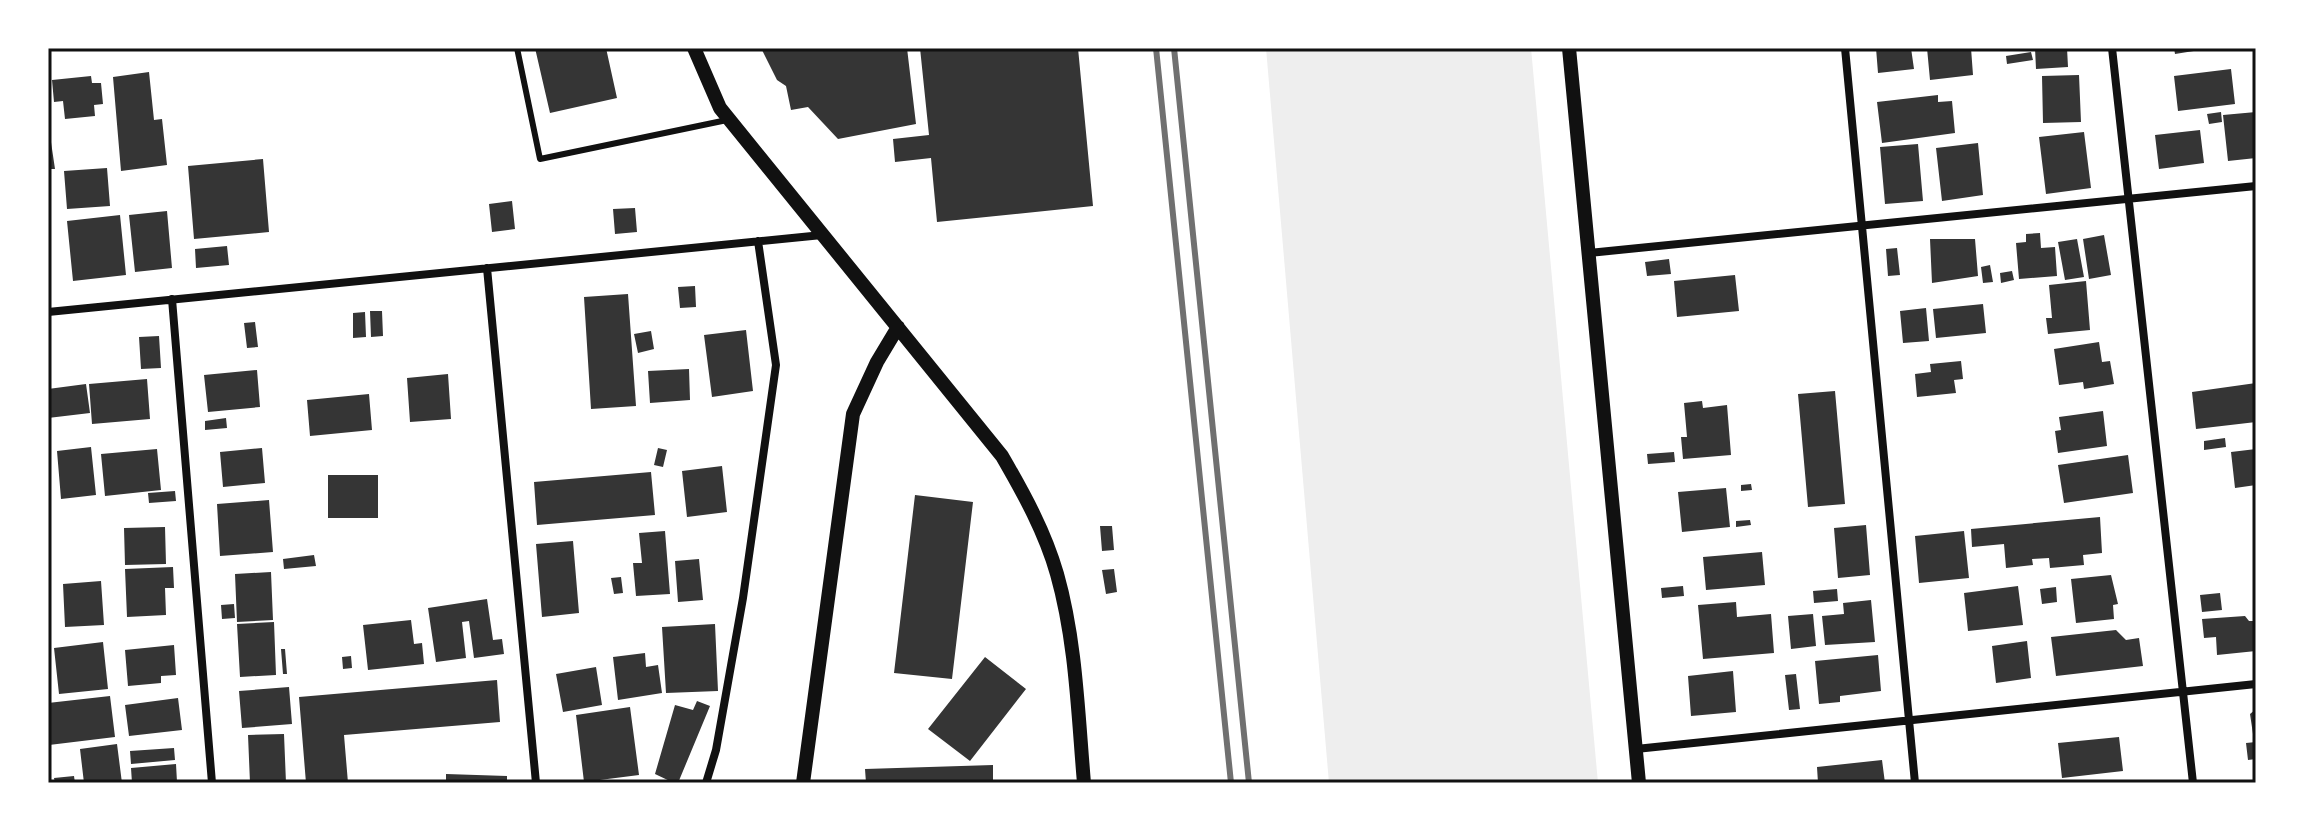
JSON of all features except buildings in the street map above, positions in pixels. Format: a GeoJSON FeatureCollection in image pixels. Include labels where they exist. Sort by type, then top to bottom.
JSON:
{"type":"FeatureCollection","features":[{"type":"Feature","properties":{"kind":"street"},"geometry":{"type":"LineString","coordinates":[[694,48],[701,71],[730,120],[1002,456],[1044,537],[1066,613],[1084,783]]}},
{"type":"Feature","properties":{"kind":"street"},"geometry":{"type":"LineString","coordinates":[[1569,48],[1639,783]]}},
{"type":"Feature","properties":{"kind":"street"},"geometry":{"type":"LineString","coordinates":[[1845,48],[1915,783]]}},
{"type":"Feature","properties":{"kind":"street"},"geometry":{"type":"LineString","coordinates":[[2112,48],[2193,783]]}},
{"type":"Feature","properties":{"kind":"street"},"geometry":{"type":"LineString","coordinates":[[1589,253],[2256,186]]}},
{"type":"Feature","properties":{"kind":"street"},"geometry":{"type":"LineString","coordinates":[[48,312],[822,235]]}},
{"type":"Feature","properties":{"kind":"street"},"geometry":{"type":"LineString","coordinates":[[706,783],[716,750],[743,598],[776,365],[758,241]]}},
{"type":"Feature","properties":{"kind":"street"},"geometry":{"type":"LineString","coordinates":[[487,268],[536,783]]}},
{"type":"Feature","properties":{"kind":"street"},"geometry":{"type":"LineString","coordinates":[[172,299],[212,783]]}},
{"type":"Feature","properties":{"kind":"street"},"geometry":{"type":"LineString","coordinates":[[803,783],[853,414],[877,362],[898,327]]}},
{"type":"Feature","properties":{"kind":"street"},"geometry":{"type":"LineString","coordinates":[[1636,749],[2256,684]]}},
{"type":"Feature","properties":{"kind":"lane"},"geometry":{"type":"LineString","coordinates":[[517,48],[540,159],[730,120]]}},
{"type":"Feature","properties":{"kind":"shaded area"},"geometry":{"type":"Polygon","coordinates":[[[1266,48],[1531,48],[1598,783],[1329,783],[1266,48]]]}},
{"type":"Feature","properties":{"kind":"railway"},"geometry":{"type":"LineString","coordinates":[[1156,48],[1231,783]]}},
{"type":"Feature","properties":{"kind":"railway"},"geometry":{"type":"LineString","coordinates":[[1174,48],[1249,783]]}}]}
